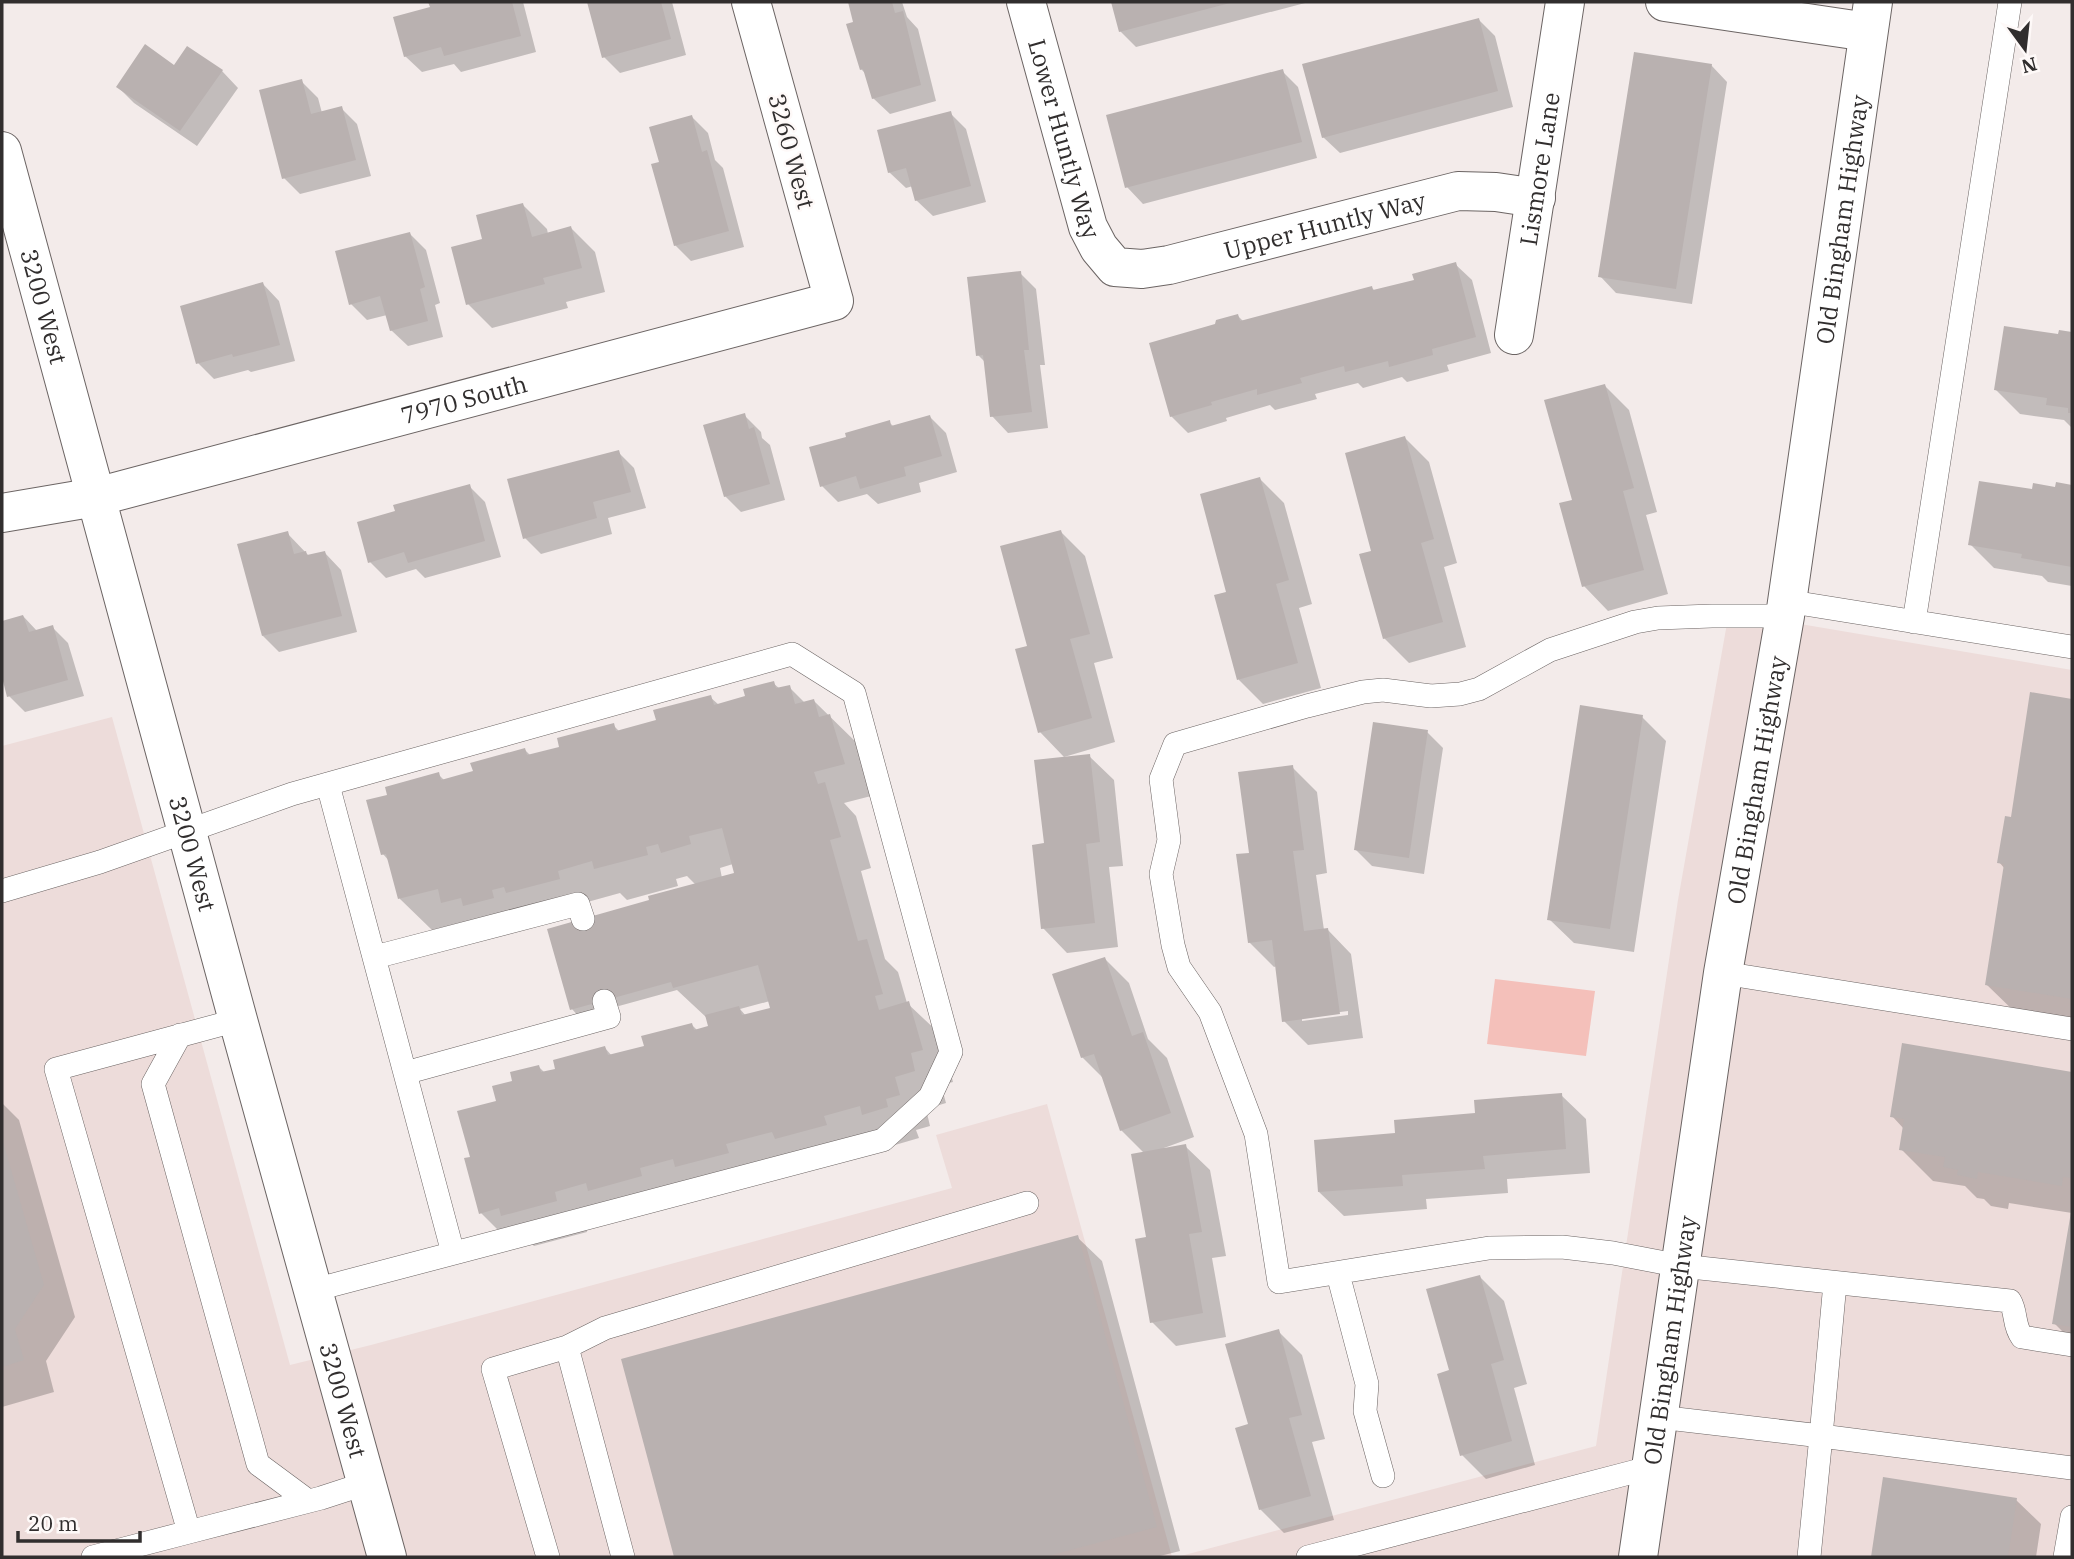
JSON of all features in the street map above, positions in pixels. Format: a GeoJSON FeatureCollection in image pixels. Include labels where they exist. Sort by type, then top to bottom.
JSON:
{"type":"FeatureCollection","features":[{"type":"Feature","properties":{"kind":"street","name":"3260 West"},"geometry":{"type":"LineString","coordinates":[[751,2],[834,301]]}},
{"type":"Feature","properties":{"kind":"street","name":"Lower Huntly Way"},"geometry":{"type":"LineString","coordinates":[[1026,2],[1088,227],[1099,248],[1115,267]]}},
{"type":"Feature","properties":{"kind":"street","name":"Lismore Lane"},"geometry":{"type":"LineString","coordinates":[[1514,335],[1565,2]]}},
{"type":"Feature","properties":{"kind":"street"},"geometry":{"type":"LineString","coordinates":[[1665,2],[1870,17]]}},
{"type":"Feature","properties":{"kind":"street","name":"Old Bingham Highway"},"geometry":{"type":"LineString","coordinates":[[1638,1557],[1723,973],[1785,609],[1870,17]]}},
{"type":"Feature","properties":{"kind":"street","name":"3200 West"},"geometry":{"type":"LineString","coordinates":[[2,151],[387,1557]]}},
{"type":"Feature","properties":{"kind":"street","name":"Upper Huntly Way"},"geometry":{"type":"LineString","coordinates":[[1115,267],[1142,270],[1155,268],[1458,191],[1496,192],[1536,198]]}},
{"type":"Feature","properties":{"kind":"street","name":"7970 South"},"geometry":{"type":"LineString","coordinates":[[2,513],[96,497],[834,301]]}},
{"type":"Feature","properties":{"kind":"lane"},"geometry":{"type":"LineString","coordinates":[[1914,622],[2010,2]]}},
{"type":"Feature","properties":{"kind":"lane"},"geometry":{"type":"LineString","coordinates":[[2072,646],[1914,622],[1785,609],[1635,622],[1550,650],[1496,680],[1469,691],[1431,696],[1383,690],[1363,692],[1175,744],[1161,779],[1169,840],[1161,874],[1172,945],[1179,967],[1210,1012],[1256,1134],[1279,1282],[1489,1248],[1562,1247],[1681,1266],[2010,1301],[2015,1310],[2016,1330],[2022,1337],[2072,1345]]}},
{"type":"Feature","properties":{"kind":"lane"},"geometry":{"type":"LineString","coordinates":[[2,891],[100,862],[292,794],[792,654],[854,693],[951,1052],[930,1097],[883,1140],[314,1290]]}},
{"type":"Feature","properties":{"kind":"lane"},"geometry":{"type":"LineString","coordinates":[[328,785],[453,1253]]}},
{"type":"Feature","properties":{"kind":"lane"},"geometry":{"type":"LineString","coordinates":[[375,957],[578,904],[583,919]]}},
{"type":"Feature","properties":{"kind":"lane"},"geometry":{"type":"LineString","coordinates":[[1723,973],[2072,1029]]}},
{"type":"Feature","properties":{"kind":"lane"},"geometry":{"type":"LineString","coordinates":[[405,1073],[609,1017],[604,1001]]}},
{"type":"Feature","properties":{"kind":"lane"},"geometry":{"type":"LineString","coordinates":[[189,1532],[55,1069],[238,1020]]}},
{"type":"Feature","properties":{"kind":"lane"},"geometry":{"type":"LineString","coordinates":[[180,1035],[153,1084],[258,1464],[307,1501]]}},
{"type":"Feature","properties":{"kind":"lane"},"geometry":{"type":"LineString","coordinates":[[548,1557],[493,1369],[567,1348],[605,1328],[1027,1203]]}},
{"type":"Feature","properties":{"kind":"lane"},"geometry":{"type":"LineString","coordinates":[[1338,1274],[1367,1384],[1366,1411],[1383,1476]]}},
{"type":"Feature","properties":{"kind":"lane"},"geometry":{"type":"LineString","coordinates":[[1809,1557],[1835,1283]]}},
{"type":"Feature","properties":{"kind":"lane"},"geometry":{"type":"LineString","coordinates":[[567,1348],[623,1557]]}},
{"type":"Feature","properties":{"kind":"lane"},"geometry":{"type":"LineString","coordinates":[[1659,1417],[2072,1468]]}},
{"type":"Feature","properties":{"kind":"lane"},"geometry":{"type":"LineString","coordinates":[[1308,1557],[1651,1467]]}},
{"type":"Feature","properties":{"kind":"lane"},"geometry":{"type":"LineString","coordinates":[[93,1557],[367,1483]]}},
{"type":"Feature","properties":{"kind":"lane"},"geometry":{"type":"LineString","coordinates":[[2065,1557],[2072,1517]]}},
{"type":"Feature","properties":{"kind":"shaded area"},"geometry":{"type":"Polygon","coordinates":[[[1729,612],[2072,670],[2072,1557],[1177,1557],[1596,1446],[1678,900],[1729,612]]]}},
{"type":"Feature","properties":{"kind":"shaded area"},"geometry":{"type":"Polygon","coordinates":[[[112,717],[290,1365],[952,1188],[936,1135],[1047,1104],[1172,1557],[2,1557],[2,746],[112,717]]]}},
{"type":"Feature","properties":{"kind":"shaded area"},"geometry":{"type":"Polygon","coordinates":[[[1495,979],[1595,991],[1586,1056],[1487,1044],[1495,979]]]}},
{"type":"Feature","properties":{"kind":"building"},"geometry":{"type":"Polygon","coordinates":[[[428,2],[512,2],[521,36],[444,56],[441,47],[404,57],[393,17],[430,7],[428,2]]]}},
{"type":"Feature","properties":{"kind":"building"},"geometry":{"type":"Polygon","coordinates":[[[587,2],[661,2],[671,39],[602,58],[587,2]]]}},
{"type":"Feature","properties":{"kind":"building"},"geometry":{"type":"Polygon","coordinates":[[[848,2],[892,2],[895,13],[903,11],[921,85],[872,99],[846,24],[853,22],[848,2]]]}},
{"type":"Feature","properties":{"kind":"building"},"geometry":{"type":"Polygon","coordinates":[[[1111,2],[1230,2],[1230,3],[1119,32],[1111,2]]]}},
{"type":"Feature","properties":{"kind":"building"},"geometry":{"type":"Polygon","coordinates":[[[1479,18],[1498,91],[1322,138],[1302,64],[1479,18]]]}},
{"type":"Feature","properties":{"kind":"building"},"geometry":{"type":"Polygon","coordinates":[[[145,44],[174,65],[187,46],[223,70],[180,131],[116,87],[145,44]]]}},
{"type":"Feature","properties":{"kind":"building"},"geometry":{"type":"Polygon","coordinates":[[[1634,52],[1712,64],[1676,289],[1598,277],[1634,52]]]}},
{"type":"Feature","properties":{"kind":"building"},"geometry":{"type":"Polygon","coordinates":[[[1283,69],[1302,142],[1125,188],[1106,115],[1283,69]]]}},
{"type":"Feature","properties":{"kind":"building"},"geometry":{"type":"Polygon","coordinates":[[[302,79],[311,114],[342,106],[356,160],[282,179],[259,90],[302,79]]]}},
{"type":"Feature","properties":{"kind":"building"},"geometry":{"type":"Polygon","coordinates":[[[951,111],[971,186],[915,201],[906,168],[888,173],[877,130],[951,111]]]}},
{"type":"Feature","properties":{"kind":"building"},"geometry":{"type":"Polygon","coordinates":[[[692,115],[702,152],[707,150],[729,231],[674,246],[651,164],[659,162],[649,127],[692,115]]]}},
{"type":"Feature","properties":{"kind":"building"},"geometry":{"type":"Polygon","coordinates":[[[523,203],[532,237],[571,226],[582,268],[543,278],[545,284],[466,305],[451,247],[482,239],[476,215],[523,203]]]}},
{"type":"Feature","properties":{"kind":"building"},"geometry":{"type":"Polygon","coordinates":[[[410,232],[425,287],[420,289],[428,321],[390,331],[380,296],[349,305],[335,251],[410,232]]]}},
{"type":"Feature","properties":{"kind":"building"},"geometry":{"type":"Polygon","coordinates":[[[1456,262],[1476,337],[1432,349],[1433,355],[1389,367],[1388,361],[1345,372],[1344,366],[1300,378],[1302,383],[1257,395],[1257,389],[1170,417],[1149,343],[1215,324],[1216,320],[1238,314],[1240,321],[1372,286],[1373,290],[1414,280],[1412,274],[1456,262]]]}},
{"type":"Feature","properties":{"kind":"building"},"geometry":{"type":"Polygon","coordinates":[[[1021,271],[1029,350],[1024,350],[1032,412],[990,417],[983,355],[976,356],[967,277],[1021,271]]]}},
{"type":"Feature","properties":{"kind":"building"},"geometry":{"type":"Polygon","coordinates":[[[263,282],[280,345],[196,364],[180,306],[263,282]]]}},
{"type":"Feature","properties":{"kind":"building"},"geometry":{"type":"Polygon","coordinates":[[[2004,326],[2058,334],[2059,330],[2072,332],[2072,413],[2068,413],[2068,408],[2046,405],[2047,398],[1994,390],[2004,326]]]}},
{"type":"Feature","properties":{"kind":"building"},"geometry":{"type":"Polygon","coordinates":[[[1605,384],[1634,488],[1623,491],[1644,570],[1582,587],[1559,503],[1572,500],[1544,400],[1605,384]]]}},
{"type":"Feature","properties":{"kind":"building"},"geometry":{"type":"Polygon","coordinates":[[[745,413],[749,429],[754,427],[770,484],[724,497],[703,425],[745,413]]]}},
{"type":"Feature","properties":{"kind":"building"},"geometry":{"type":"Polygon","coordinates":[[[930,415],[942,456],[904,467],[906,476],[860,489],[856,476],[820,487],[809,447],[846,437],[845,433],[890,420],[891,426],[930,415]]]}},
{"type":"Feature","properties":{"kind":"building"},"geometry":{"type":"Polygon","coordinates":[[[1405,436],[1434,539],[1421,543],[1443,622],[1383,639],[1359,554],[1371,551],[1345,453],[1405,436]]]}},
{"type":"Feature","properties":{"kind":"building"},"geometry":{"type":"Polygon","coordinates":[[[619,450],[631,492],[593,502],[597,518],[523,539],[507,479],[619,450]]]}},
{"type":"Feature","properties":{"kind":"building"},"geometry":{"type":"Polygon","coordinates":[[[1260,477],[1289,580],[1276,584],[1298,663],[1237,680],[1214,595],[1226,592],[1200,494],[1260,477]]]}},
{"type":"Feature","properties":{"kind":"building"},"geometry":{"type":"Polygon","coordinates":[[[1979,481],[2032,489],[2033,483],[2055,487],[2056,482],[2072,485],[2072,567],[2021,558],[2022,554],[1968,545],[1979,481]]]}},
{"type":"Feature","properties":{"kind":"building"},"geometry":{"type":"Polygon","coordinates":[[[470,484],[485,541],[408,563],[404,552],[368,563],[357,522],[395,511],[393,505],[470,484]]]}},
{"type":"Feature","properties":{"kind":"building"},"geometry":{"type":"Polygon","coordinates":[[[1061,530],[1090,634],[1070,639],[1092,718],[1038,733],[1015,649],[1027,646],[1000,546],[1061,530]]]}},
{"type":"Feature","properties":{"kind":"building"},"geometry":{"type":"Polygon","coordinates":[[[288,531],[294,554],[306,551],[307,555],[325,551],[342,616],[262,636],[237,544],[288,531]]]}},
{"type":"Feature","properties":{"kind":"building"},"geometry":{"type":"Polygon","coordinates":[[[23,615],[29,632],[53,625],[68,680],[7,697],[2,677],[2,621],[23,615]]]}},
{"type":"Feature","properties":{"kind":"building"},"geometry":{"type":"Polygon","coordinates":[[[774,681],[776,688],[790,685],[795,704],[814,699],[819,717],[830,714],[845,764],[814,772],[818,784],[825,782],[841,837],[830,840],[858,941],[867,939],[883,994],[875,996],[879,1010],[909,1001],[923,1050],[911,1053],[915,1071],[895,1077],[900,1095],[886,1099],[888,1107],[862,1115],[860,1106],[824,1116],[827,1125],[775,1139],[772,1132],[726,1144],[729,1153],[675,1167],[673,1159],[640,1168],[642,1176],[588,1191],[586,1183],[555,1192],[557,1201],[501,1216],[499,1208],[479,1214],[464,1158],[470,1157],[457,1111],[496,1101],[492,1086],[512,1081],[510,1072],[539,1065],[541,1072],[555,1069],[553,1060],[605,1046],[608,1055],[644,1046],[641,1036],[692,1023],[694,1030],[708,1026],[705,1015],[739,1006],[742,1015],[770,1008],[758,965],[673,988],[671,982],[570,1010],[547,929],[649,900],[648,896],[734,873],[722,828],[689,836],[691,844],[661,853],[658,844],[646,847],[648,855],[594,869],[592,861],[558,871],[560,879],[506,893],[504,887],[492,890],[494,898],[463,906],[461,898],[441,903],[438,889],[398,899],[386,854],[381,855],[366,800],[387,795],[385,787],[439,772],[441,780],[473,771],[470,763],[525,748],[527,755],[559,747],[557,738],[614,723],[616,731],[656,720],[653,710],[711,695],[714,705],[745,696],[743,689],[774,681]]]}},
{"type":"Feature","properties":{"kind":"building"},"geometry":{"type":"Polygon","coordinates":[[[2030,692],[2072,699],[2072,999],[1985,985],[2004,864],[1997,863],[2005,816],[2011,817],[2030,692]]]}},
{"type":"Feature","properties":{"kind":"building"},"geometry":{"type":"Polygon","coordinates":[[[1580,705],[1643,715],[1610,929],[1547,920],[1580,705]]]}},
{"type":"Feature","properties":{"kind":"building"},"geometry":{"type":"Polygon","coordinates":[[[1373,722],[1428,730],[1409,858],[1354,850],[1373,722]]]}},
{"type":"Feature","properties":{"kind":"building"},"geometry":{"type":"Polygon","coordinates":[[[1090,754],[1100,842],[1086,844],[1095,923],[1041,929],[1032,845],[1044,843],[1034,760],[1090,754]]]}},
{"type":"Feature","properties":{"kind":"building"},"geometry":{"type":"Polygon","coordinates":[[[1293,765],[1304,850],[1293,851],[1304,931],[1328,928],[1340,1014],[1282,1022],[1272,940],[1248,943],[1236,854],[1249,853],[1238,772],[1293,765]]]}},
{"type":"Feature","properties":{"kind":"building"},"geometry":{"type":"Polygon","coordinates":[[[1105,957],[1132,1036],[1143,1032],[1171,1113],[1120,1131],[1094,1054],[1081,1058],[1052,974],[1105,957]]]}},
{"type":"Feature","properties":{"kind":"building"},"geometry":{"type":"Polygon","coordinates":[[[1902,1043],[2072,1072],[2072,1178],[2063,1177],[2062,1186],[1978,1172],[1977,1179],[1957,1175],[1958,1170],[1943,1167],[1945,1157],[1899,1150],[1904,1119],[1890,1117],[1902,1043]]]}},
{"type":"Feature","properties":{"kind":"building"},"geometry":{"type":"Polygon","coordinates":[[[1562,1093],[1566,1149],[1483,1156],[1485,1169],[1402,1175],[1403,1186],[1318,1192],[1314,1140],[1395,1133],[1394,1120],[1475,1113],[1474,1100],[1562,1093]]]}},
{"type":"Feature","properties":{"kind":"building"},"geometry":{"type":"Polygon","coordinates":[[[2,1138],[44,1285],[15,1329],[24,1360],[2,1367],[2,1138]]]}},
{"type":"Feature","properties":{"kind":"building"},"geometry":{"type":"Polygon","coordinates":[[[1186,1144],[1202,1232],[1189,1234],[1203,1313],[1150,1323],[1135,1239],[1146,1237],[1131,1154],[1186,1144]]]}},
{"type":"Feature","properties":{"kind":"building"},"geometry":{"type":"Polygon","coordinates":[[[2072,1213],[2072,1327],[2052,1324],[2072,1213]]]}},
{"type":"Feature","properties":{"kind":"building"},"geometry":{"type":"Polygon","coordinates":[[[1078,1235],[1157,1527],[1044,1557],[674,1557],[621,1359],[1078,1235]]]}},
{"type":"Feature","properties":{"kind":"building"},"geometry":{"type":"Polygon","coordinates":[[[1480,1275],[1504,1360],[1491,1364],[1512,1441],[1460,1456],[1437,1374],[1449,1370],[1426,1289],[1480,1275]]]}},
{"type":"Feature","properties":{"kind":"building"},"geometry":{"type":"Polygon","coordinates":[[[1279,1329],[1302,1415],[1289,1418],[1311,1496],[1259,1510],[1235,1428],[1248,1424],[1225,1344],[1279,1329]]]}},
{"type":"Feature","properties":{"kind":"building"},"geometry":{"type":"Polygon","coordinates":[[[1883,1477],[2017,1498],[2008,1557],[1871,1557],[1883,1477]]]}}]}
